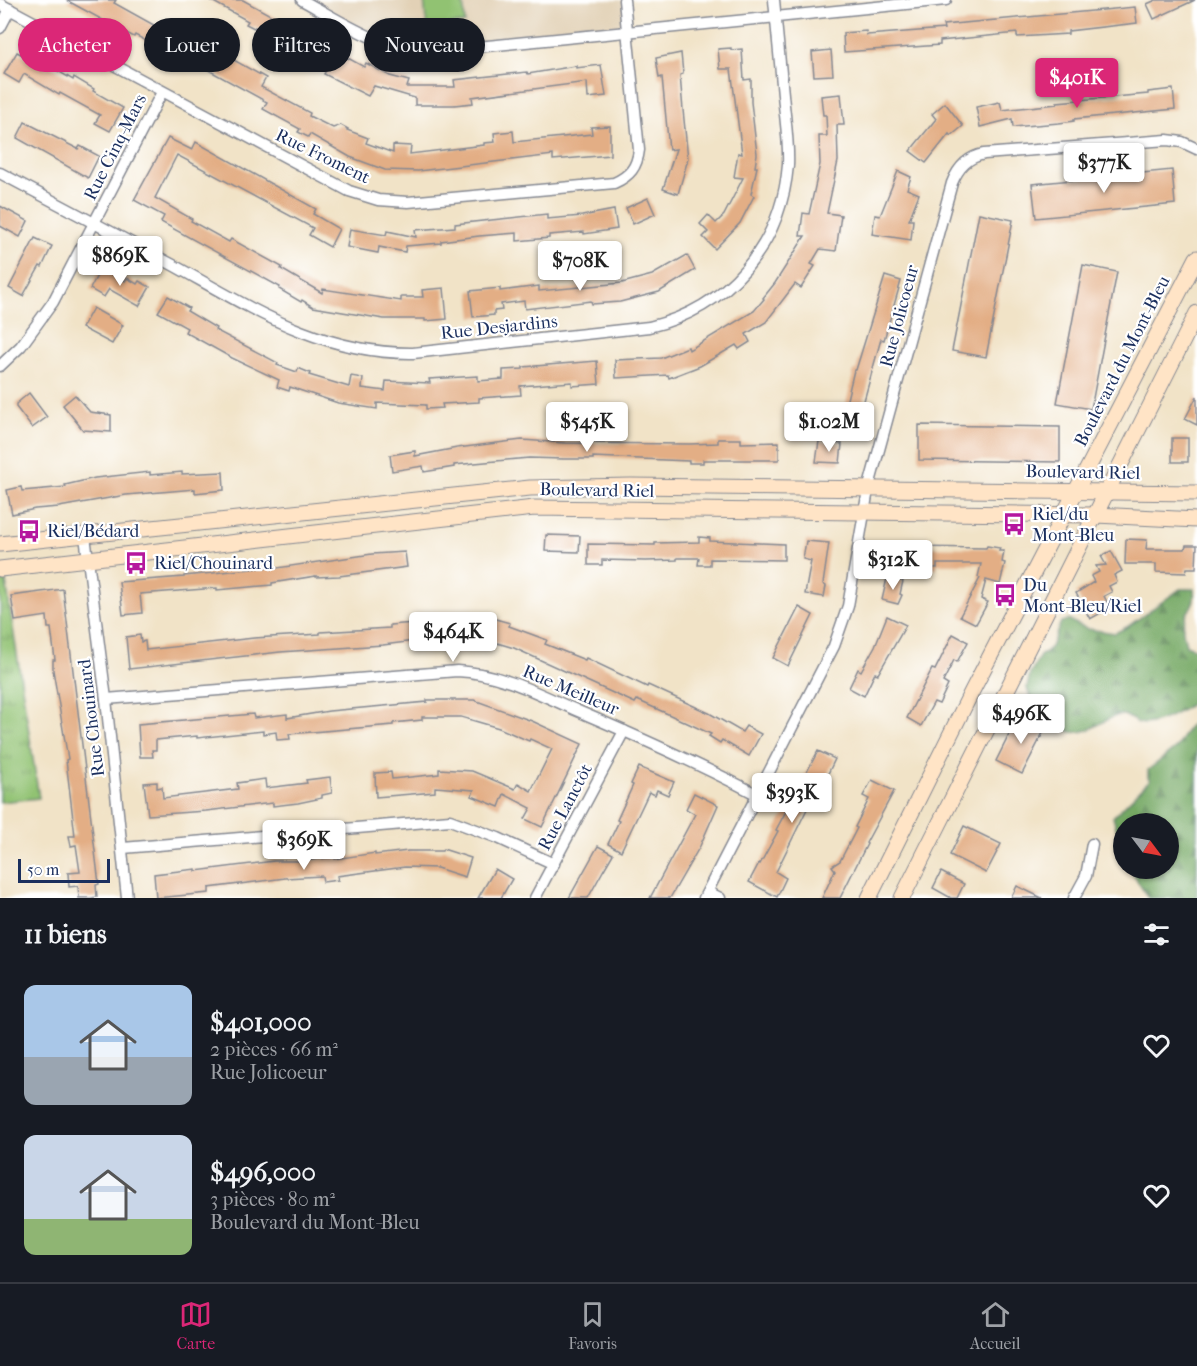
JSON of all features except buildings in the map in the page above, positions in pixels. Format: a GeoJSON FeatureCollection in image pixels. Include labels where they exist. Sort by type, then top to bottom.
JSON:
{"type":"FeatureCollection","features":[{"type":"Feature","properties":{"kind":"street"},"geometry":{"type":"LineString","coordinates":[[302,0],[381,42],[411,51],[427,52],[946,0]]}},
{"type":"Feature","properties":{"kind":"street","name":"Rue Froment"},"geometry":{"type":"LineString","coordinates":[[5,6],[349,191],[378,200],[408,201],[614,183],[632,171],[638,162],[639,150],[624,0]]}},
{"type":"Feature","properties":{"kind":"street","name":"Rue Desjardins"},"geometry":{"type":"LineString","coordinates":[[0,173],[282,324],[328,342],[375,352],[413,353],[631,330],[667,322],[699,309],[713,300],[737,278],[760,249],[776,217],[786,181],[788,162],[774,0]]}},
{"type":"Feature","properties":{"kind":"street"},"geometry":{"type":"LineString","coordinates":[[0,28],[5,6]]}},
{"type":"Feature","properties":{"kind":"street","name":"Rue Cinq-Mars"},"geometry":{"type":"LineString","coordinates":[[0,366],[21,346],[44,316],[95,224],[162,92]]}},
{"type":"Feature","properties":{"kind":"street","name":"Rue Jolicoeur"},"geometry":{"type":"LineString","coordinates":[[706,895],[841,628],[848,606],[868,490],[952,183],[962,165],[984,154],[1167,140],[1182,142],[1197,149]]}},
{"type":"Feature","properties":{"kind":"street","name":"Boulevard du Mont-Bleu"},"geometry":{"type":"LineString","coordinates":[[869,898],[972,692],[1197,258]]}},
{"type":"Feature","properties":{"kind":"street"},"geometry":{"type":"LineString","coordinates":[[902,898],[1197,313]]}},
{"type":"Feature","properties":{"kind":"street","name":"Boulevard Riel"},"geometry":{"type":"LineString","coordinates":[[0,544],[493,491],[571,486],[1197,493]]}},
{"type":"Feature","properties":{"kind":"street"},"geometry":{"type":"LineString","coordinates":[[493,491],[495,512]]}},
{"type":"Feature","properties":{"kind":"street","name":"Boulevard Riel"},"geometry":{"type":"LineString","coordinates":[[0,569],[534,508],[1096,515],[1197,520]]}},
{"type":"Feature","properties":{"kind":"street","name":"Rue Chouinard"},"geometry":{"type":"LineString","coordinates":[[85,536],[106,699],[127,898]]}},
{"type":"Feature","properties":{"kind":"street","name":"Rue Meilleur"},"geometry":{"type":"LineString","coordinates":[[106,699],[457,671],[476,672],[511,682],[682,756],[758,795]]}},
{"type":"Feature","properties":{"kind":"street","name":"Rue Lanctôt"},"geometry":{"type":"LineString","coordinates":[[535,898],[624,731]]}},
{"type":"Feature","properties":{"kind":"street"},"geometry":{"type":"LineString","coordinates":[[123,848],[450,820],[498,838],[554,864]]}},
{"type":"Feature","properties":{"kind":"street"},"geometry":{"type":"LineString","coordinates":[[1074,898],[1086,876],[1092,843]]}},
{"type":"Feature","properties":{"kind":"street"},"geometry":{"type":"LineString","coordinates":[[706,895],[720,898]]}},
{"type":"Feature","properties":{"kind":"shaded area"},"geometry":{"type":"Polygon","coordinates":[[[314,0],[624,0],[628,31],[485,44],[485,18],[364,18],[364,29],[352,24],[352,18],[340,18],[312,5],[314,0]]]}},
{"type":"Feature","properties":{"kind":"green space"},"geometry":{"type":"Polygon","coordinates":[[[424,0],[463,0],[465,18],[426,18],[424,0]]]}},
{"type":"Feature","properties":{"kind":"green space"},"geometry":{"type":"Polygon","coordinates":[[[0,569],[4,569],[39,798],[0,802],[0,569]]]}},
{"type":"Feature","properties":{"kind":"green space"},"geometry":{"type":"Polygon","coordinates":[[[1180,589],[1194,589],[1195,595],[1193,604],[1184,619],[1183,627],[1186,645],[1197,649],[1197,699],[1192,703],[1170,717],[1146,724],[1124,715],[1118,715],[1090,729],[1071,732],[1052,714],[1031,701],[1027,688],[1030,674],[1040,656],[1051,647],[1061,622],[1068,620],[1088,629],[1115,633],[1180,589]]]}},
{"type":"Feature","properties":{"kind":"green space"},"geometry":{"type":"Polygon","coordinates":[[[1197,722],[1197,898],[1148,898],[1136,879],[1179,879],[1179,813],[1117,813],[1150,780],[1148,770],[1176,748],[1190,725],[1197,722]]]}},
{"type":"Feature","properties":{"kind":"place","name":"Riel/du Mont-Bleu"},"geometry":{"type":"Point","coordinates":[1014,524]}},
{"type":"Feature","properties":{"kind":"place","name":"Riel/Bédard"},"geometry":{"type":"Point","coordinates":[29,531]}},
{"type":"Feature","properties":{"kind":"place","name":"Riel/Chouinard"},"geometry":{"type":"Point","coordinates":[136,563]}},
{"type":"Feature","properties":{"kind":"place","name":"Du Mont-Bleu/Riel"},"geometry":{"type":"Point","coordinates":[1005,595]}}]}
